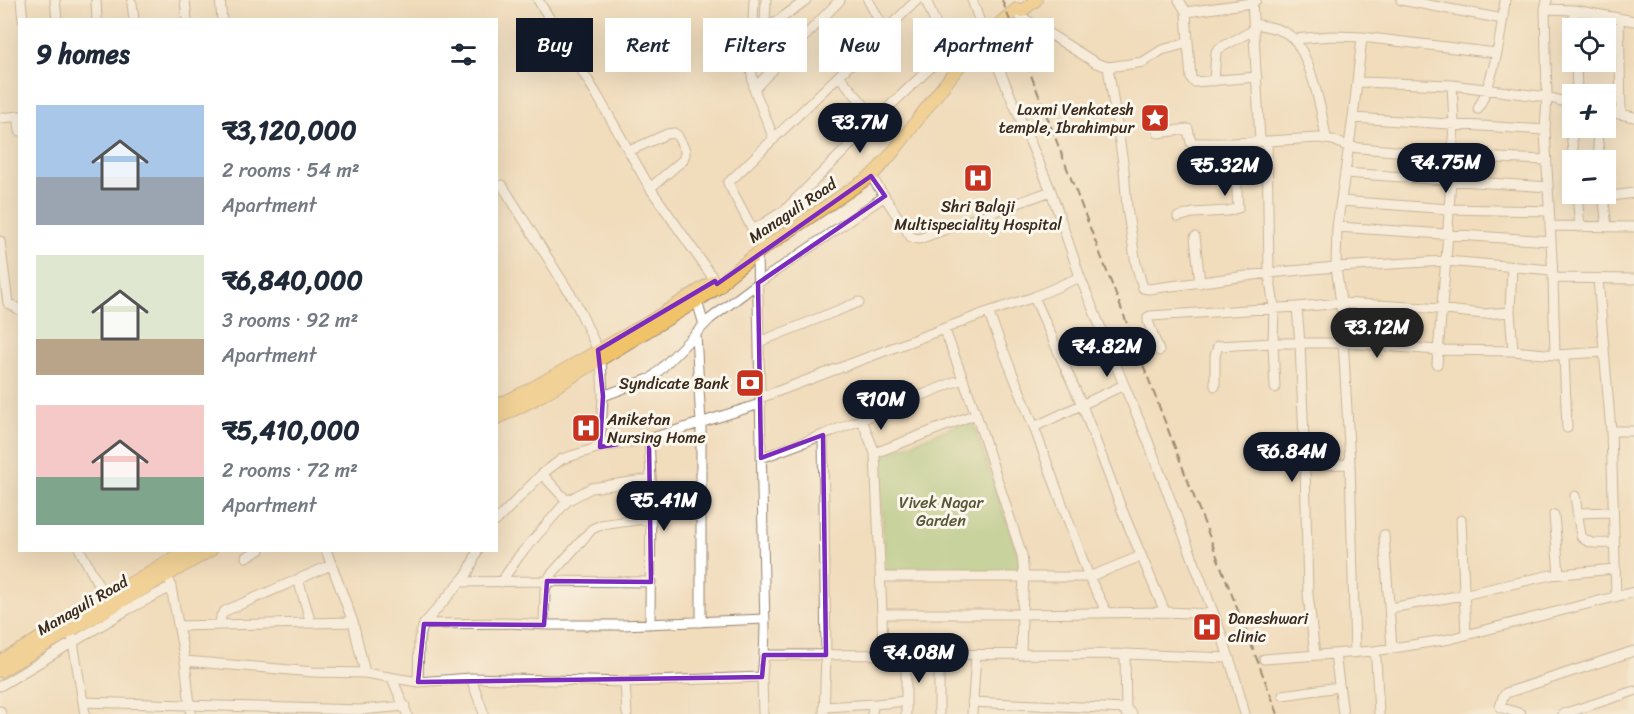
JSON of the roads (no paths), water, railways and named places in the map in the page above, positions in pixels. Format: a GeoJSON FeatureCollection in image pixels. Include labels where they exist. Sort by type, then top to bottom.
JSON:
{"type":"FeatureCollection","features":[{"type":"Feature","properties":{"kind":"main road","name":"Managuli Road"},"geometry":{"type":"LineString","coordinates":[[1005,18],[1017,7],[1022,11],[1036,0]]}},
{"type":"Feature","properties":{"kind":"main road","name":"Managuli Road"},"geometry":{"type":"LineString","coordinates":[[498,405],[600,355],[697,302],[760,251],[871,176],[885,163],[955,72]]}},
{"type":"Feature","properties":{"kind":"main road","name":"Managuli Road"},"geometry":{"type":"LineString","coordinates":[[498,418],[535,399],[648,322],[720,282]]}},
{"type":"Feature","properties":{"kind":"main road","name":"Managuli Road"},"geometry":{"type":"LineString","coordinates":[[168,576],[186,552]]}},
{"type":"Feature","properties":{"kind":"main road","name":"Managuli Road"},"geometry":{"type":"LineString","coordinates":[[0,661],[66,633],[108,603],[168,576],[208,552]]}},
{"type":"Feature","properties":{"kind":"main road","name":"Managuli Road"},"geometry":{"type":"LineString","coordinates":[[0,671],[31,649]]}},
{"type":"Feature","properties":{"kind":"street"},"geometry":{"type":"LineString","coordinates":[[21,0],[23,18]]}},
{"type":"Feature","properties":{"kind":"street"},"geometry":{"type":"LineString","coordinates":[[55,0],[57,18]]}},
{"type":"Feature","properties":{"kind":"street"},"geometry":{"type":"LineString","coordinates":[[96,0],[98,18]]}},
{"type":"Feature","properties":{"kind":"street"},"geometry":{"type":"LineString","coordinates":[[185,0],[187,18]]}},
{"type":"Feature","properties":{"kind":"street"},"geometry":{"type":"LineString","coordinates":[[220,0],[222,18]]}},
{"type":"Feature","properties":{"kind":"street"},"geometry":{"type":"LineString","coordinates":[[538,0],[597,95],[650,188],[720,282]]}},
{"type":"Feature","properties":{"kind":"street"},"geometry":{"type":"LineString","coordinates":[[753,18],[754,0]]}},
{"type":"Feature","properties":{"kind":"street"},"geometry":{"type":"LineString","coordinates":[[765,18],[766,0]]}},
{"type":"Feature","properties":{"kind":"street"},"geometry":{"type":"LineString","coordinates":[[779,18],[795,3],[806,0]]}},
{"type":"Feature","properties":{"kind":"street"},"geometry":{"type":"LineString","coordinates":[[754,89],[840,0]]}},
{"type":"Feature","properties":{"kind":"street"},"geometry":{"type":"LineString","coordinates":[[868,0],[878,18]]}},
{"type":"Feature","properties":{"kind":"street"},"geometry":{"type":"LineString","coordinates":[[898,18],[917,0]]}},
{"type":"Feature","properties":{"kind":"street"},"geometry":{"type":"LineString","coordinates":[[926,0],[933,18]]}},
{"type":"Feature","properties":{"kind":"street"},"geometry":{"type":"LineString","coordinates":[[972,0],[978,18]]}},
{"type":"Feature","properties":{"kind":"street"},"geometry":{"type":"LineString","coordinates":[[1179,0],[1186,12],[1191,78],[1197,83],[1257,77]]}},
{"type":"Feature","properties":{"kind":"street"},"geometry":{"type":"LineString","coordinates":[[1401,0],[1503,19]]}},
{"type":"Feature","properties":{"kind":"street"},"geometry":{"type":"LineString","coordinates":[[1478,109],[1488,90],[1505,0]]}},
{"type":"Feature","properties":{"kind":"street"},"geometry":{"type":"LineString","coordinates":[[1186,12],[1253,1],[1257,77],[1264,141],[1269,273],[1274,307],[1275,388]]}},
{"type":"Feature","properties":{"kind":"street"},"geometry":{"type":"LineString","coordinates":[[132,3],[134,18]]}},
{"type":"Feature","properties":{"kind":"street"},"geometry":{"type":"LineString","coordinates":[[1567,428],[1550,241],[1545,130],[1546,5],[1634,21]]}},
{"type":"Feature","properties":{"kind":"street"},"geometry":{"type":"LineString","coordinates":[[1017,7],[1096,63],[1108,67],[1143,62],[1162,50],[1188,43]]}},
{"type":"Feature","properties":{"kind":"street"},"geometry":{"type":"LineString","coordinates":[[1574,10],[1574,18]]}},
{"type":"Feature","properties":{"kind":"street"},"geometry":{"type":"LineString","coordinates":[[1619,18],[1621,114]]}},
{"type":"Feature","properties":{"kind":"street"},"geometry":{"type":"LineString","coordinates":[[1214,81],[1218,48],[1254,27],[1272,27],[1286,33],[1300,46],[1314,83],[1326,138]]}},
{"type":"Feature","properties":{"kind":"street"},"geometry":{"type":"LineString","coordinates":[[1294,39],[1332,36],[1362,37],[1496,53]]}},
{"type":"Feature","properties":{"kind":"street"},"geometry":{"type":"LineString","coordinates":[[1355,653],[1350,464],[1341,303],[1336,267],[1337,227],[1362,37]]}},
{"type":"Feature","properties":{"kind":"street"},"geometry":{"type":"LineString","coordinates":[[1108,67],[1124,170],[1128,219],[1143,288],[1336,267],[1446,261],[1512,267],[1598,279],[1634,279]]}},
{"type":"Feature","properties":{"kind":"street"},"geometry":{"type":"LineString","coordinates":[[752,72],[754,89],[774,139]]}},
{"type":"Feature","properties":{"kind":"street"},"geometry":{"type":"LineString","coordinates":[[763,714],[765,619],[758,283],[760,251],[753,230],[728,183],[843,72]]}},
{"type":"Feature","properties":{"kind":"street"},"geometry":{"type":"LineString","coordinates":[[753,230],[785,210],[926,72]]}},
{"type":"Feature","properties":{"kind":"street"},"geometry":{"type":"LineString","coordinates":[[1000,72],[1051,191],[1080,277],[1148,441],[1214,614],[1245,714]]}},
{"type":"Feature","properties":{"kind":"street"},"geometry":{"type":"LineString","coordinates":[[839,76],[876,119]]}},
{"type":"Feature","properties":{"kind":"street"},"geometry":{"type":"LineString","coordinates":[[1357,82],[1452,85],[1562,102]]}},
{"type":"Feature","properties":{"kind":"street"},"geometry":{"type":"LineString","coordinates":[[1437,364],[1448,235],[1454,123],[1452,85]]}},
{"type":"Feature","properties":{"kind":"street"},"geometry":{"type":"LineString","coordinates":[[1616,113],[1634,117]]}},
{"type":"Feature","properties":{"kind":"street"},"geometry":{"type":"LineString","coordinates":[[0,118],[18,116]]}},
{"type":"Feature","properties":{"kind":"street"},"geometry":{"type":"LineString","coordinates":[[1353,118],[1545,130]]}},
{"type":"Feature","properties":{"kind":"street"},"geometry":{"type":"LineString","coordinates":[[1158,133],[1188,129],[1191,143],[1326,138],[1349,147],[1452,156],[1547,160]]}},
{"type":"Feature","properties":{"kind":"street"},"geometry":{"type":"LineString","coordinates":[[629,151],[674,133],[685,150],[683,160],[650,188]]}},
{"type":"Feature","properties":{"kind":"street"},"geometry":{"type":"LineString","coordinates":[[1178,217],[1193,213],[1228,212],[1238,208],[1234,143]]}},
{"type":"Feature","properties":{"kind":"street"},"geometry":{"type":"LineString","coordinates":[[1345,173],[1548,187]]}},
{"type":"Feature","properties":{"kind":"street"},"geometry":{"type":"LineString","coordinates":[[871,176],[911,237],[919,239],[1051,191]]}},
{"type":"Feature","properties":{"kind":"street"},"geometry":{"type":"LineString","coordinates":[[502,185],[576,303],[600,355],[603,396],[600,447]]}},
{"type":"Feature","properties":{"kind":"street"},"geometry":{"type":"LineString","coordinates":[[1616,194],[1634,193]]}},
{"type":"Feature","properties":{"kind":"street"},"geometry":{"type":"LineString","coordinates":[[603,396],[652,378],[704,325],[758,283],[885,196]]}},
{"type":"Feature","properties":{"kind":"street"},"geometry":{"type":"LineString","coordinates":[[1341,201],[1449,209],[1549,212]]}},
{"type":"Feature","properties":{"kind":"street"},"geometry":{"type":"LineString","coordinates":[[1578,204],[1580,227]]}},
{"type":"Feature","properties":{"kind":"street"},"geometry":{"type":"LineString","coordinates":[[1605,204],[1607,227]]}},
{"type":"Feature","properties":{"kind":"street"},"geometry":{"type":"LineString","coordinates":[[1550,226],[1634,227]]}},
{"type":"Feature","properties":{"kind":"street"},"geometry":{"type":"LineString","coordinates":[[1337,227],[1550,241]]}},
{"type":"Feature","properties":{"kind":"street"},"geometry":{"type":"LineString","coordinates":[[1195,237],[1200,283]]}},
{"type":"Feature","properties":{"kind":"street"},"geometry":{"type":"LineString","coordinates":[[0,241],[8,303],[18,309]]}},
{"type":"Feature","properties":{"kind":"street"},"geometry":{"type":"LineString","coordinates":[[1512,267],[1510,312],[1513,351]]}},
{"type":"Feature","properties":{"kind":"street"},"geometry":{"type":"LineString","coordinates":[[498,519],[542,474],[562,459],[600,447],[649,440],[701,424],[944,328],[1034,297],[1080,277]]}},
{"type":"Feature","properties":{"kind":"street"},"geometry":{"type":"LineString","coordinates":[[1598,279],[1611,431],[1616,597]]}},
{"type":"Feature","properties":{"kind":"street"},"geometry":{"type":"LineString","coordinates":[[1034,297],[1082,405],[1122,510],[1165,612]]}},
{"type":"Feature","properties":{"kind":"street"},"geometry":{"type":"LineString","coordinates":[[697,302],[704,325]]}},
{"type":"Feature","properties":{"kind":"street"},"geometry":{"type":"LineString","coordinates":[[759,342],[859,302]]}},
{"type":"Feature","properties":{"kind":"street"},"geometry":{"type":"LineString","coordinates":[[1159,351],[1149,321],[1150,316],[1341,303],[1484,314],[1510,312]]}},
{"type":"Feature","properties":{"kind":"street"},"geometry":{"type":"LineString","coordinates":[[1297,307],[1305,465],[1308,594],[1315,655]]}},
{"type":"Feature","properties":{"kind":"street"},"geometry":{"type":"LineString","coordinates":[[988,312],[1034,427],[1089,577],[1107,613]]}},
{"type":"Feature","properties":{"kind":"street"},"geometry":{"type":"LineString","coordinates":[[944,328],[976,414],[1022,555],[1024,577],[1022,655]]}},
{"type":"Feature","properties":{"kind":"street"},"geometry":{"type":"LineString","coordinates":[[696,334],[701,424],[701,622]]}},
{"type":"Feature","properties":{"kind":"street"},"geometry":{"type":"LineString","coordinates":[[1215,386],[1215,356],[1218,346],[1343,343],[1438,350],[1513,351],[1559,356],[1603,352]]}},
{"type":"Feature","properties":{"kind":"street"},"geometry":{"type":"LineString","coordinates":[[761,458],[962,378]]}},
{"type":"Feature","properties":{"kind":"street"},"geometry":{"type":"LineString","coordinates":[[1034,427],[1124,386]]}},
{"type":"Feature","properties":{"kind":"street"},"geometry":{"type":"LineString","coordinates":[[875,453],[976,414]]}},
{"type":"Feature","properties":{"kind":"street"},"geometry":{"type":"LineString","coordinates":[[861,418],[875,453],[883,655]]}},
{"type":"Feature","properties":{"kind":"street"},"geometry":{"type":"LineString","coordinates":[[1611,431],[1634,431]]}},
{"type":"Feature","properties":{"kind":"street"},"geometry":{"type":"LineString","coordinates":[[823,435],[826,655],[824,710],[906,701]]}},
{"type":"Feature","properties":{"kind":"street"},"geometry":{"type":"LineString","coordinates":[[649,440],[650,624]]}},
{"type":"Feature","properties":{"kind":"street"},"geometry":{"type":"LineString","coordinates":[[1305,465],[1350,464]]}},
{"type":"Feature","properties":{"kind":"street"},"geometry":{"type":"LineString","coordinates":[[542,474],[567,501]]}},
{"type":"Feature","properties":{"kind":"street"},"geometry":{"type":"LineString","coordinates":[[501,582],[519,556],[567,501],[591,488],[651,478]]}},
{"type":"Feature","properties":{"kind":"street"},"geometry":{"type":"LineString","coordinates":[[1575,496],[1581,536],[1585,541],[1614,543]]}},
{"type":"Feature","properties":{"kind":"street"},"geometry":{"type":"LineString","coordinates":[[1577,513],[1613,512]]}},
{"type":"Feature","properties":{"kind":"street"},"geometry":{"type":"LineString","coordinates":[[1554,515],[1558,574]]}},
{"type":"Feature","properties":{"kind":"street"},"geometry":{"type":"LineString","coordinates":[[544,624],[545,590],[548,580],[553,571],[592,529],[601,525],[650,518]]}},
{"type":"Feature","properties":{"kind":"street"},"geometry":{"type":"LineString","coordinates":[[1461,520],[1466,635]]}},
{"type":"Feature","properties":{"kind":"street"},"geometry":{"type":"LineString","coordinates":[[1384,535],[1392,648]]}},
{"type":"Feature","properties":{"kind":"street"},"geometry":{"type":"LineString","coordinates":[[81,552],[108,603]]}},
{"type":"Feature","properties":{"kind":"street"},"geometry":{"type":"LineString","coordinates":[[246,557],[256,552]]}},
{"type":"Feature","properties":{"kind":"street"},"geometry":{"type":"LineString","coordinates":[[327,552],[353,622],[364,673]]}},
{"type":"Feature","properties":{"kind":"street"},"geometry":{"type":"LineString","coordinates":[[418,682],[419,639],[424,624],[468,573],[477,552]]}},
{"type":"Feature","properties":{"kind":"street"},"geometry":{"type":"LineString","coordinates":[[881,577],[1089,577],[1141,556]]}},
{"type":"Feature","properties":{"kind":"street"},"geometry":{"type":"LineString","coordinates":[[220,625],[221,616],[225,611],[331,565]]}},
{"type":"Feature","properties":{"kind":"street"},"geometry":{"type":"LineString","coordinates":[[1390,608],[1558,574],[1614,569]]}},
{"type":"Feature","properties":{"kind":"street"},"geometry":{"type":"LineString","coordinates":[[0,686],[66,633],[127,610],[168,576],[185,661],[190,710]]}},
{"type":"Feature","properties":{"kind":"street"},"geometry":{"type":"LineString","coordinates":[[298,579],[311,623]]}},
{"type":"Feature","properties":{"kind":"street"},"geometry":{"type":"LineString","coordinates":[[461,582],[548,580],[651,582]]}},
{"type":"Feature","properties":{"kind":"street"},"geometry":{"type":"LineString","coordinates":[[1264,659],[1374,651],[1466,635],[1634,592]]}},
{"type":"Feature","properties":{"kind":"street"},"geometry":{"type":"LineString","coordinates":[[882,614],[1165,612],[1214,614]]}},
{"type":"Feature","properties":{"kind":"street"},"geometry":{"type":"LineString","coordinates":[[424,624],[508,623],[622,626],[765,619]]}},
{"type":"Feature","properties":{"kind":"street"},"geometry":{"type":"LineString","coordinates":[[178,626],[353,622]]}},
{"type":"Feature","properties":{"kind":"street"},"geometry":{"type":"LineString","coordinates":[[66,633],[85,714]]}},
{"type":"Feature","properties":{"kind":"street"},"geometry":{"type":"LineString","coordinates":[[1374,651],[1379,714]]}},
{"type":"Feature","properties":{"kind":"street"},"geometry":{"type":"LineString","coordinates":[[1521,714],[1499,711],[1503,697],[1512,690],[1634,651]]}},
{"type":"Feature","properties":{"kind":"street"},"geometry":{"type":"LineString","coordinates":[[765,655],[1125,654],[1228,658]]}},
{"type":"Feature","properties":{"kind":"street"},"geometry":{"type":"LineString","coordinates":[[972,702],[1063,710],[1128,712],[1125,654]]}},
{"type":"Feature","properties":{"kind":"street"},"geometry":{"type":"LineString","coordinates":[[1335,654],[1343,714]]}},
{"type":"Feature","properties":{"kind":"street"},"geometry":{"type":"LineString","coordinates":[[906,655],[906,714]]}},
{"type":"Feature","properties":{"kind":"street"},"geometry":{"type":"LineString","coordinates":[[939,655],[939,714]]}},
{"type":"Feature","properties":{"kind":"street"},"geometry":{"type":"LineString","coordinates":[[972,714],[976,655]]}},
{"type":"Feature","properties":{"kind":"street"},"geometry":{"type":"LineString","coordinates":[[185,661],[279,670],[364,673],[418,682],[471,678],[626,682],[762,677]]}},
{"type":"Feature","properties":{"kind":"street"},"geometry":{"type":"LineString","coordinates":[[83,702],[132,703],[190,710],[361,712],[406,710],[392,678]]}},
{"type":"Feature","properties":{"kind":"street"},"geometry":{"type":"LineString","coordinates":[[471,678],[484,714]]}},
{"type":"Feature","properties":{"kind":"street"},"geometry":{"type":"LineString","coordinates":[[626,682],[627,714]]}},
{"type":"Feature","properties":{"kind":"street"},"geometry":{"type":"LineString","coordinates":[[1282,695],[1339,687]]}},
{"type":"Feature","properties":{"kind":"street"},"geometry":{"type":"LineString","coordinates":[[1563,714],[1634,691]]}},
{"type":"Feature","properties":{"kind":"street"},"geometry":{"type":"LineString","coordinates":[[132,703],[133,714]]}},
{"type":"Feature","properties":{"kind":"street"},"geometry":{"type":"LineString","coordinates":[[872,714],[875,704]]}},
{"type":"Feature","properties":{"kind":"railway"},"geometry":{"type":"LineString","coordinates":[[1002,0],[1278,714]]}},
{"type":"Feature","properties":{"kind":"place","name":"Laxmi Venkatesh temple, Ibrahimpur"},"geometry":{"type":"Point","coordinates":[1155,118]}},
{"type":"Feature","properties":{"kind":"place","name":"Shri Balaji Multispeciality Hospital"},"geometry":{"type":"Point","coordinates":[978,178]}},
{"type":"Feature","properties":{"kind":"place","name":"Syndicate Bank"},"geometry":{"type":"Point","coordinates":[750,383]}},
{"type":"Feature","properties":{"kind":"place","name":"Aniketan Nursing Home"},"geometry":{"type":"Point","coordinates":[586,428]}},
{"type":"Feature","properties":{"kind":"place","name":"Daneshwari clinic"},"geometry":{"type":"Point","coordinates":[1207,627]}},
{"type":"Feature","properties":{"kind":"park label","name":"Vivek Nagar Garden"},"geometry":{"type":"Point","coordinates":[941,511]}}]}
